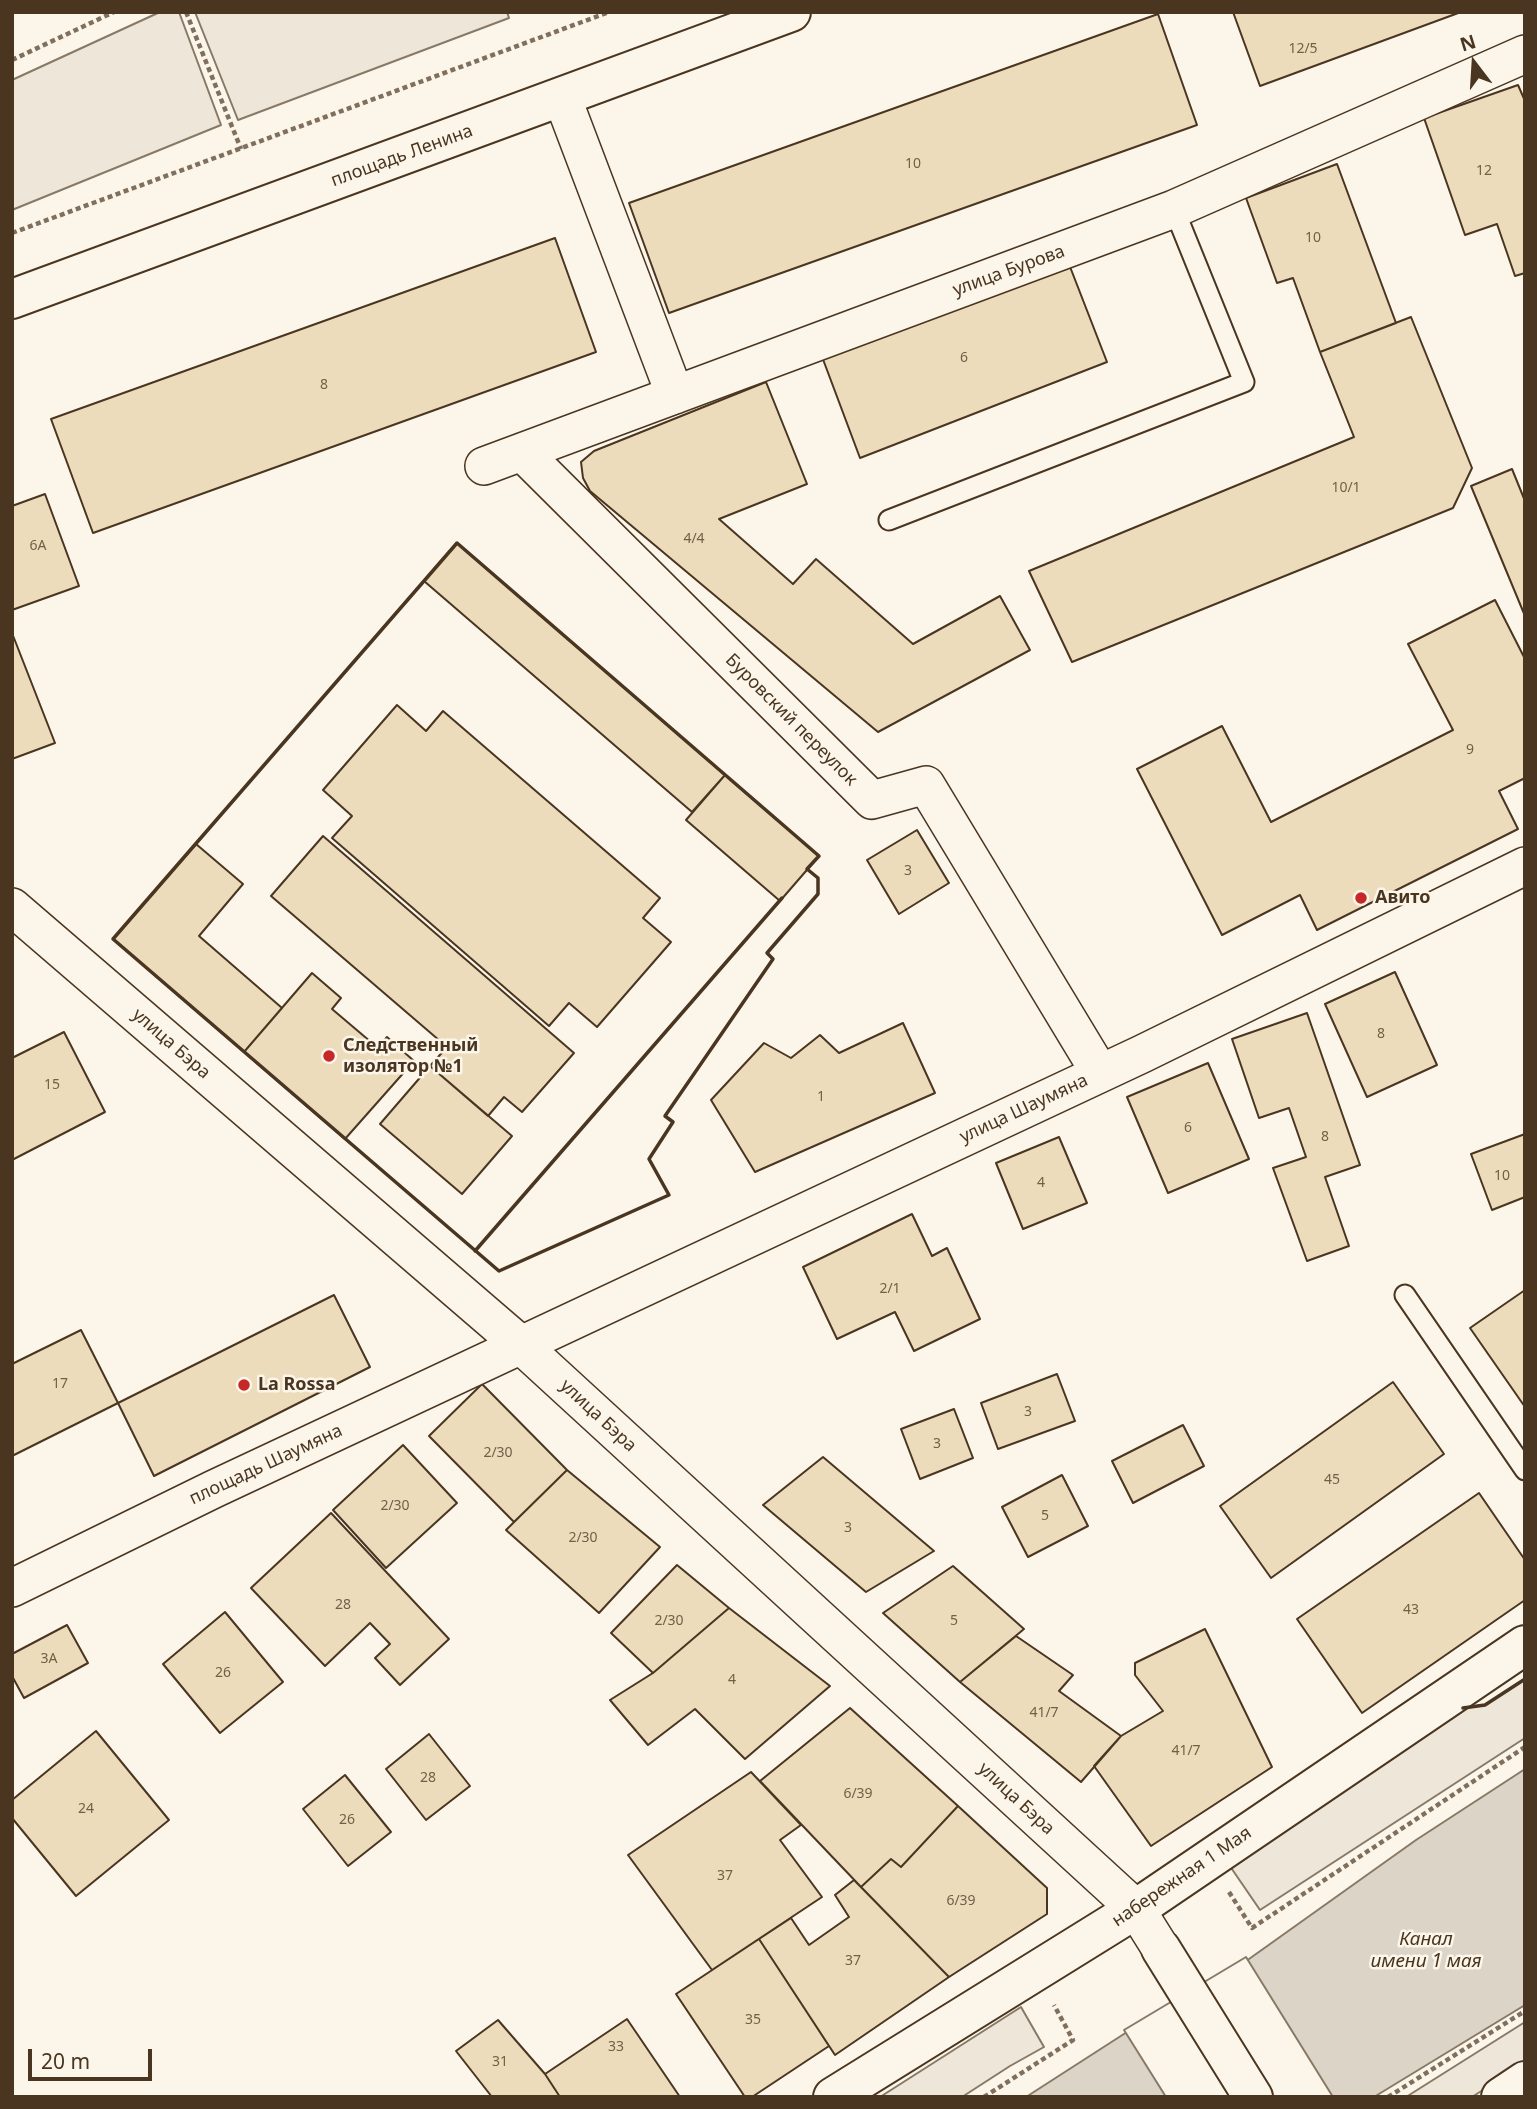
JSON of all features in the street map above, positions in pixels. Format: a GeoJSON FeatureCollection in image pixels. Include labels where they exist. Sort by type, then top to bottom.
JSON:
{"type":"FeatureCollection","features":[{"type":"Feature","properties":{"kind":"main road","name":"площадь Ленина"},"geometry":{"type":"LineString","coordinates":[[12,299],[791,12]]}},
{"type":"Feature","properties":{"kind":"main road","name":"набережная 1 Мая"},"geometry":{"type":"LineString","coordinates":[[833,2097],[1136,1909],[1525,1645]]}},
{"type":"Feature","properties":{"kind":"main road"},"geometry":{"type":"LineString","coordinates":[[1161,1949],[1253,2097]]}},
{"type":"Feature","properties":{"kind":"main road"},"geometry":{"type":"LineString","coordinates":[[1500,2097],[1525,2081]]}},
{"type":"Feature","properties":{"kind":"street","name":"улица Бурова"},"geometry":{"type":"LineString","coordinates":[[484,466],[1174,209],[1525,54]]}},
{"type":"Feature","properties":{"kind":"street"},"geometry":{"type":"LineString","coordinates":[[562,97],[675,395]]}},
{"type":"Feature","properties":{"kind":"street","name":"Буровский переулок"},"geometry":{"type":"LineString","coordinates":[[522,452],[872,800],[926,785],[1100,1073]]}},
{"type":"Feature","properties":{"kind":"street","name":"улица Шаумяна"},"geometry":{"type":"LineString","coordinates":[[521,1345],[1100,1073],[1525,866]]}},
{"type":"Feature","properties":{"kind":"street","name":"улица Бэра"},"geometry":{"type":"LineString","coordinates":[[12,908],[521,1345],[1136,1909],[1161,1949]]}},
{"type":"Feature","properties":{"kind":"street","name":"площадь Шаумяна"},"geometry":{"type":"LineString","coordinates":[[12,1588],[214,1489],[521,1345]]}},
{"type":"Feature","properties":{"kind":"lane"},"geometry":{"type":"LineString","coordinates":[[889,520],[1244,382],[1174,209]]}},
{"type":"Feature","properties":{"kind":"lane"},"geometry":{"type":"LineString","coordinates":[[1405,1295],[1525,1470]]}},
{"type":"Feature","properties":{"kind":"path"},"geometry":{"type":"LineString","coordinates":[[12,60],[114,12]]}},
{"type":"Feature","properties":{"kind":"path"},"geometry":{"type":"LineString","coordinates":[[186,12],[241,149]]}},
{"type":"Feature","properties":{"kind":"path"},"geometry":{"type":"LineString","coordinates":[[12,233],[609,12]]}},
{"type":"Feature","properties":{"kind":"path"},"geometry":{"type":"LineString","coordinates":[[1226,1888],[1252,1928],[1525,1747]]}},
{"type":"Feature","properties":{"kind":"path"},"geometry":{"type":"LineString","coordinates":[[984,2097],[1073,2039],[1051,1999]]}},
{"type":"Feature","properties":{"kind":"path"},"geometry":{"type":"LineString","coordinates":[[1388,2097],[1525,2011]]}},
{"type":"Feature","properties":{"kind":"shaded area"},"geometry":{"type":"Polygon","coordinates":[[[160,12],[179,12],[221,125],[12,210],[12,80],[160,12]]]}},
{"type":"Feature","properties":{"kind":"shaded area"},"geometry":{"type":"Polygon","coordinates":[[[195,12],[507,12],[509,18],[238,120],[195,12]]]}},
{"type":"Feature","properties":{"kind":"shaded area"},"geometry":{"type":"Polygon","coordinates":[[[1525,1679],[1525,1738],[1260,1910],[1223,1856],[1449,1709],[1485,1705],[1525,1679]]]}},
{"type":"Feature","properties":{"kind":"shaded area"},"geometry":{"type":"Polygon","coordinates":[[[1021,2007],[1044,2047],[962,2097],[880,2097],[1021,2007]]]}},
{"type":"Feature","properties":{"kind":"shaded area"},"geometry":{"type":"Polygon","coordinates":[[[1525,2022],[1525,2063],[1472,2097],[1406,2097],[1525,2022]]]}},
{"type":"Feature","properties":{"kind":"water","name":"Канал имени 1 мая"},"geometry":{"type":"Polygon","coordinates":[[[1525,1769],[1525,2005],[1374,2097],[1026,2097],[1127,2032],[1249,1959],[1416,1840],[1525,1769]]]}},
{"type":"Feature","properties":{"kind":"pier"},"geometry":{"type":"Polygon","coordinates":[[[1246,1957],[1333,2097],[1166,2097],[1124,2030],[1246,1957]]]}},
{"type":"Feature","properties":{"kind":"building"},"geometry":{"type":"Polygon","coordinates":[[[1233,12],[1461,12],[1260,86],[1233,12]]]}},
{"type":"Feature","properties":{"kind":"building"},"geometry":{"type":"Polygon","coordinates":[[[1158,14],[1197,125],[669,313],[629,203],[1158,14]]]}},
{"type":"Feature","properties":{"kind":"building"},"geometry":{"type":"Polygon","coordinates":[[[1518,85],[1525,101],[1525,273],[1515,276],[1497,224],[1465,235],[1424,118],[1518,85]]]}},
{"type":"Feature","properties":{"kind":"building"},"geometry":{"type":"Polygon","coordinates":[[[1337,164],[1396,323],[1320,352],[1293,278],[1277,283],[1246,198],[1337,164]]]}},
{"type":"Feature","properties":{"kind":"building"},"geometry":{"type":"Polygon","coordinates":[[[555,238],[596,352],[93,533],[51,419],[555,238]]]}},
{"type":"Feature","properties":{"kind":"building"},"geometry":{"type":"Polygon","coordinates":[[[1067,259],[1107,362],[860,458],[821,354],[1067,259]]]}},
{"type":"Feature","properties":{"kind":"building"},"geometry":{"type":"Polygon","coordinates":[[[1411,317],[1472,468],[1453,508],[1072,662],[1029,571],[1354,437],[1320,352],[1411,317]]]}},
{"type":"Feature","properties":{"kind":"building"},"geometry":{"type":"Polygon","coordinates":[[[766,382],[807,484],[719,519],[793,584],[816,559],[913,644],[1000,596],[1030,650],[878,732],[590,491],[583,478],[581,462],[594,451],[766,382]]]}},
{"type":"Feature","properties":{"kind":"building"},"geometry":{"type":"Polygon","coordinates":[[[1512,469],[1525,501],[1525,616],[1471,486],[1512,469]]]}},
{"type":"Feature","properties":{"kind":"building"},"geometry":{"type":"Polygon","coordinates":[[[45,494],[79,586],[12,610],[12,506],[45,494]]]}},
{"type":"Feature","properties":{"kind":"building"},"geometry":{"type":"Polygon","coordinates":[[[457,543],[725,775],[692,812],[424,581],[457,543]]]}},
{"type":"Feature","properties":{"kind":"building"},"geometry":{"type":"Polygon","coordinates":[[[1495,600],[1525,659],[1525,778],[1499,791],[1518,829],[1317,930],[1300,895],[1222,935],[1137,769],[1222,726],[1271,822],[1453,730],[1408,644],[1495,600]]]}},
{"type":"Feature","properties":{"kind":"building"},"geometry":{"type":"Polygon","coordinates":[[[12,633],[55,743],[12,759],[12,633]]]}},
{"type":"Feature","properties":{"kind":"building"},"geometry":{"type":"Polygon","coordinates":[[[397,705],[426,731],[443,711],[660,898],[643,918],[671,942],[597,1027],[569,1003],[549,1026],[332,838],[352,816],[323,790],[397,705]]]}},
{"type":"Feature","properties":{"kind":"building"},"geometry":{"type":"Polygon","coordinates":[[[725,775],[819,856],[780,901],[686,820],[725,775]]]}},
{"type":"Feature","properties":{"kind":"building"},"geometry":{"type":"Polygon","coordinates":[[[917,830],[949,883],[899,914],[867,860],[917,830]]]}},
{"type":"Feature","properties":{"kind":"building"},"geometry":{"type":"Polygon","coordinates":[[[323,836],[574,1053],[522,1112],[504,1097],[488,1116],[430,1066],[447,1047],[271,896],[323,836]]]}},
{"type":"Feature","properties":{"kind":"building"},"geometry":{"type":"Polygon","coordinates":[[[196,844],[243,884],[199,936],[282,1008],[244,1052],[113,939],[196,844]]]}},
{"type":"Feature","properties":{"kind":"building"},"geometry":{"type":"Polygon","coordinates":[[[1395,972],[1437,1065],[1367,1097],[1325,1004],[1395,972]]]}},
{"type":"Feature","properties":{"kind":"building","name":"Следственный изолятор №1"},"geometry":{"type":"Polygon","coordinates":[[[312,973],[341,998],[332,1009],[378,1048],[387,1037],[414,1061],[345,1139],[244,1052],[312,973]]]}},
{"type":"Feature","properties":{"kind":"building"},"geometry":{"type":"Polygon","coordinates":[[[1307,1013],[1360,1165],[1325,1177],[1349,1246],[1307,1261],[1273,1168],[1306,1157],[1289,1108],[1259,1118],[1232,1039],[1307,1013]]]}},
{"type":"Feature","properties":{"kind":"building"},"geometry":{"type":"Polygon","coordinates":[[[903,1023],[935,1093],[755,1172],[711,1100],[764,1043],[791,1058],[820,1035],[839,1053],[903,1023]]]}},
{"type":"Feature","properties":{"kind":"building"},"geometry":{"type":"Polygon","coordinates":[[[64,1032],[105,1112],[12,1160],[12,1058],[64,1032]]]}},
{"type":"Feature","properties":{"kind":"building"},"geometry":{"type":"Polygon","coordinates":[[[1208,1063],[1249,1159],[1168,1193],[1127,1097],[1208,1063]]]}},
{"type":"Feature","properties":{"kind":"building"},"geometry":{"type":"Polygon","coordinates":[[[430,1066],[512,1136],[462,1194],[380,1124],[430,1066]]]}},
{"type":"Feature","properties":{"kind":"building"},"geometry":{"type":"Polygon","coordinates":[[[1525,1134],[1525,1197],[1492,1210],[1471,1154],[1525,1134]]]}},
{"type":"Feature","properties":{"kind":"building"},"geometry":{"type":"Polygon","coordinates":[[[1059,1137],[1087,1203],[1023,1229],[996,1163],[1059,1137]]]}},
{"type":"Feature","properties":{"kind":"building"},"geometry":{"type":"Polygon","coordinates":[[[912,1214],[932,1256],[947,1248],[980,1319],[914,1351],[895,1312],[837,1339],[803,1267],[912,1214]]]}},
{"type":"Feature","properties":{"kind":"building"},"geometry":{"type":"Polygon","coordinates":[[[1525,1290],[1525,1407],[1470,1328],[1525,1290]]]}},
{"type":"Feature","properties":{"kind":"building","name":"La Rossa"},"geometry":{"type":"Polygon","coordinates":[[[334,1295],[370,1367],[154,1476],[118,1403],[334,1295]]]}},
{"type":"Feature","properties":{"kind":"building"},"geometry":{"type":"Polygon","coordinates":[[[81,1330],[118,1403],[12,1456],[12,1364],[81,1330]]]}},
{"type":"Feature","properties":{"kind":"building"},"geometry":{"type":"Polygon","coordinates":[[[1057,1374],[1075,1421],[998,1449],[981,1403],[1057,1374]]]}},
{"type":"Feature","properties":{"kind":"building"},"geometry":{"type":"Polygon","coordinates":[[[1393,1382],[1444,1454],[1271,1578],[1220,1506],[1393,1382]]]}},
{"type":"Feature","properties":{"kind":"building"},"geometry":{"type":"Polygon","coordinates":[[[482,1384],[567,1470],[514,1522],[429,1436],[482,1384]]]}},
{"type":"Feature","properties":{"kind":"building"},"geometry":{"type":"Polygon","coordinates":[[[954,1409],[973,1458],[920,1479],[901,1429],[954,1409]]]}},
{"type":"Feature","properties":{"kind":"building"},"geometry":{"type":"Polygon","coordinates":[[[1183,1425],[1204,1466],[1133,1503],[1112,1461],[1183,1425]]]}},
{"type":"Feature","properties":{"kind":"building"},"geometry":{"type":"Polygon","coordinates":[[[403,1445],[457,1503],[386,1568],[333,1510],[403,1445]]]}},
{"type":"Feature","properties":{"kind":"building"},"geometry":{"type":"Polygon","coordinates":[[[823,1457],[934,1551],[866,1592],[763,1505],[823,1457]]]}},
{"type":"Feature","properties":{"kind":"building"},"geometry":{"type":"Polygon","coordinates":[[[567,1470],[660,1547],[599,1613],[506,1530],[567,1470]]]}},
{"type":"Feature","properties":{"kind":"building"},"geometry":{"type":"Polygon","coordinates":[[[1062,1475],[1088,1526],[1028,1557],[1002,1507],[1062,1475]]]}},
{"type":"Feature","properties":{"kind":"building"},"geometry":{"type":"Polygon","coordinates":[[[1479,1493],[1525,1560],[1525,1600],[1362,1713],[1297,1619],[1479,1493]]]}},
{"type":"Feature","properties":{"kind":"building"},"geometry":{"type":"Polygon","coordinates":[[[331,1513],[449,1639],[400,1685],[375,1658],[390,1644],[370,1623],[325,1666],[251,1588],[331,1513]]]}},
{"type":"Feature","properties":{"kind":"building"},"geometry":{"type":"Polygon","coordinates":[[[677,1565],[729,1608],[653,1673],[611,1633],[677,1565]]]}},
{"type":"Feature","properties":{"kind":"building"},"geometry":{"type":"Polygon","coordinates":[[[953,1566],[1024,1629],[960,1682],[883,1613],[953,1566]]]}},
{"type":"Feature","properties":{"kind":"building"},"geometry":{"type":"Polygon","coordinates":[[[729,1608],[830,1686],[745,1759],[695,1709],[648,1745],[610,1700],[653,1673],[729,1608]]]}},
{"type":"Feature","properties":{"kind":"building"},"geometry":{"type":"Polygon","coordinates":[[[225,1612],[283,1682],[220,1733],[163,1664],[225,1612]]]}},
{"type":"Feature","properties":{"kind":"building"},"geometry":{"type":"Polygon","coordinates":[[[67,1625],[88,1663],[24,1698],[12,1676],[12,1654],[67,1625]]]}},
{"type":"Feature","properties":{"kind":"building"},"geometry":{"type":"Polygon","coordinates":[[[1205,1629],[1272,1767],[1151,1846],[1094,1766],[1121,1736],[1163,1711],[1135,1675],[1135,1663],[1205,1629]]]}},
{"type":"Feature","properties":{"kind":"building"},"geometry":{"type":"Polygon","coordinates":[[[1016,1636],[1073,1675],[1059,1691],[1121,1736],[1081,1782],[960,1682],[1016,1636]]]}},
{"type":"Feature","properties":{"kind":"building"},"geometry":{"type":"Polygon","coordinates":[[[850,1708],[958,1806],[901,1867],[891,1859],[861,1887],[760,1781],[850,1708]]]}},
{"type":"Feature","properties":{"kind":"building"},"geometry":{"type":"Polygon","coordinates":[[[96,1731],[169,1820],[76,1896],[12,1818],[12,1800],[96,1731]]]}},
{"type":"Feature","properties":{"kind":"building"},"geometry":{"type":"Polygon","coordinates":[[[429,1734],[470,1786],[426,1820],[386,1769],[429,1734]]]}},
{"type":"Feature","properties":{"kind":"building"},"geometry":{"type":"Polygon","coordinates":[[[751,1772],[801,1825],[780,1840],[822,1897],[712,1970],[628,1855],[751,1772]]]}},
{"type":"Feature","properties":{"kind":"building"},"geometry":{"type":"Polygon","coordinates":[[[345,1775],[391,1832],[348,1866],[303,1809],[345,1775]]]}},
{"type":"Feature","properties":{"kind":"building"},"geometry":{"type":"Polygon","coordinates":[[[958,1806],[1047,1888],[1047,1914],[949,1977],[861,1887],[891,1859],[901,1867],[958,1806]]]}},
{"type":"Feature","properties":{"kind":"building"},"geometry":{"type":"Polygon","coordinates":[[[854,1880],[949,1977],[835,2055],[759,1939],[791,1918],[809,1945],[849,1917],[835,1895],[854,1880]]]}},
{"type":"Feature","properties":{"kind":"building"},"geometry":{"type":"Polygon","coordinates":[[[759,1939],[829,2046],[752,2097],[745,2097],[676,1994],[759,1939]]]}},
{"type":"Feature","properties":{"kind":"building"},"geometry":{"type":"Polygon","coordinates":[[[627,2019],[680,2097],[560,2097],[545,2074],[627,2019]]]}},
{"type":"Feature","properties":{"kind":"building"},"geometry":{"type":"Polygon","coordinates":[[[498,2020],[545,2074],[560,2097],[492,2097],[456,2051],[498,2020]]]}},
{"type":"Feature","properties":{"kind":"wall"},"geometry":{"type":"LineString","coordinates":[[457,543],[819,856],[807,869],[818,878],[818,894],[767,953],[773,959],[665,1116],[673,1122],[649,1159],[669,1195],[499,1271],[113,939],[457,543]]}},
{"type":"Feature","properties":{"kind":"wall"},"geometry":{"type":"LineString","coordinates":[[475,1251],[782,898]]}},
{"type":"Feature","properties":{"kind":"wall"},"geometry":{"type":"LineString","coordinates":[[1463,1708],[1485,1705],[1525,1679]]}},
{"type":"Feature","properties":{"kind":"place","name":"Авито"},"geometry":{"type":"Point","coordinates":[1361,898]}},
{"type":"Feature","properties":{"kind":"place","name":"Следственный изолятор №1"},"geometry":{"type":"Point","coordinates":[329,1056]}},
{"type":"Feature","properties":{"kind":"place","name":"La Rossa"},"geometry":{"type":"Point","coordinates":[244,1385]}}]}
